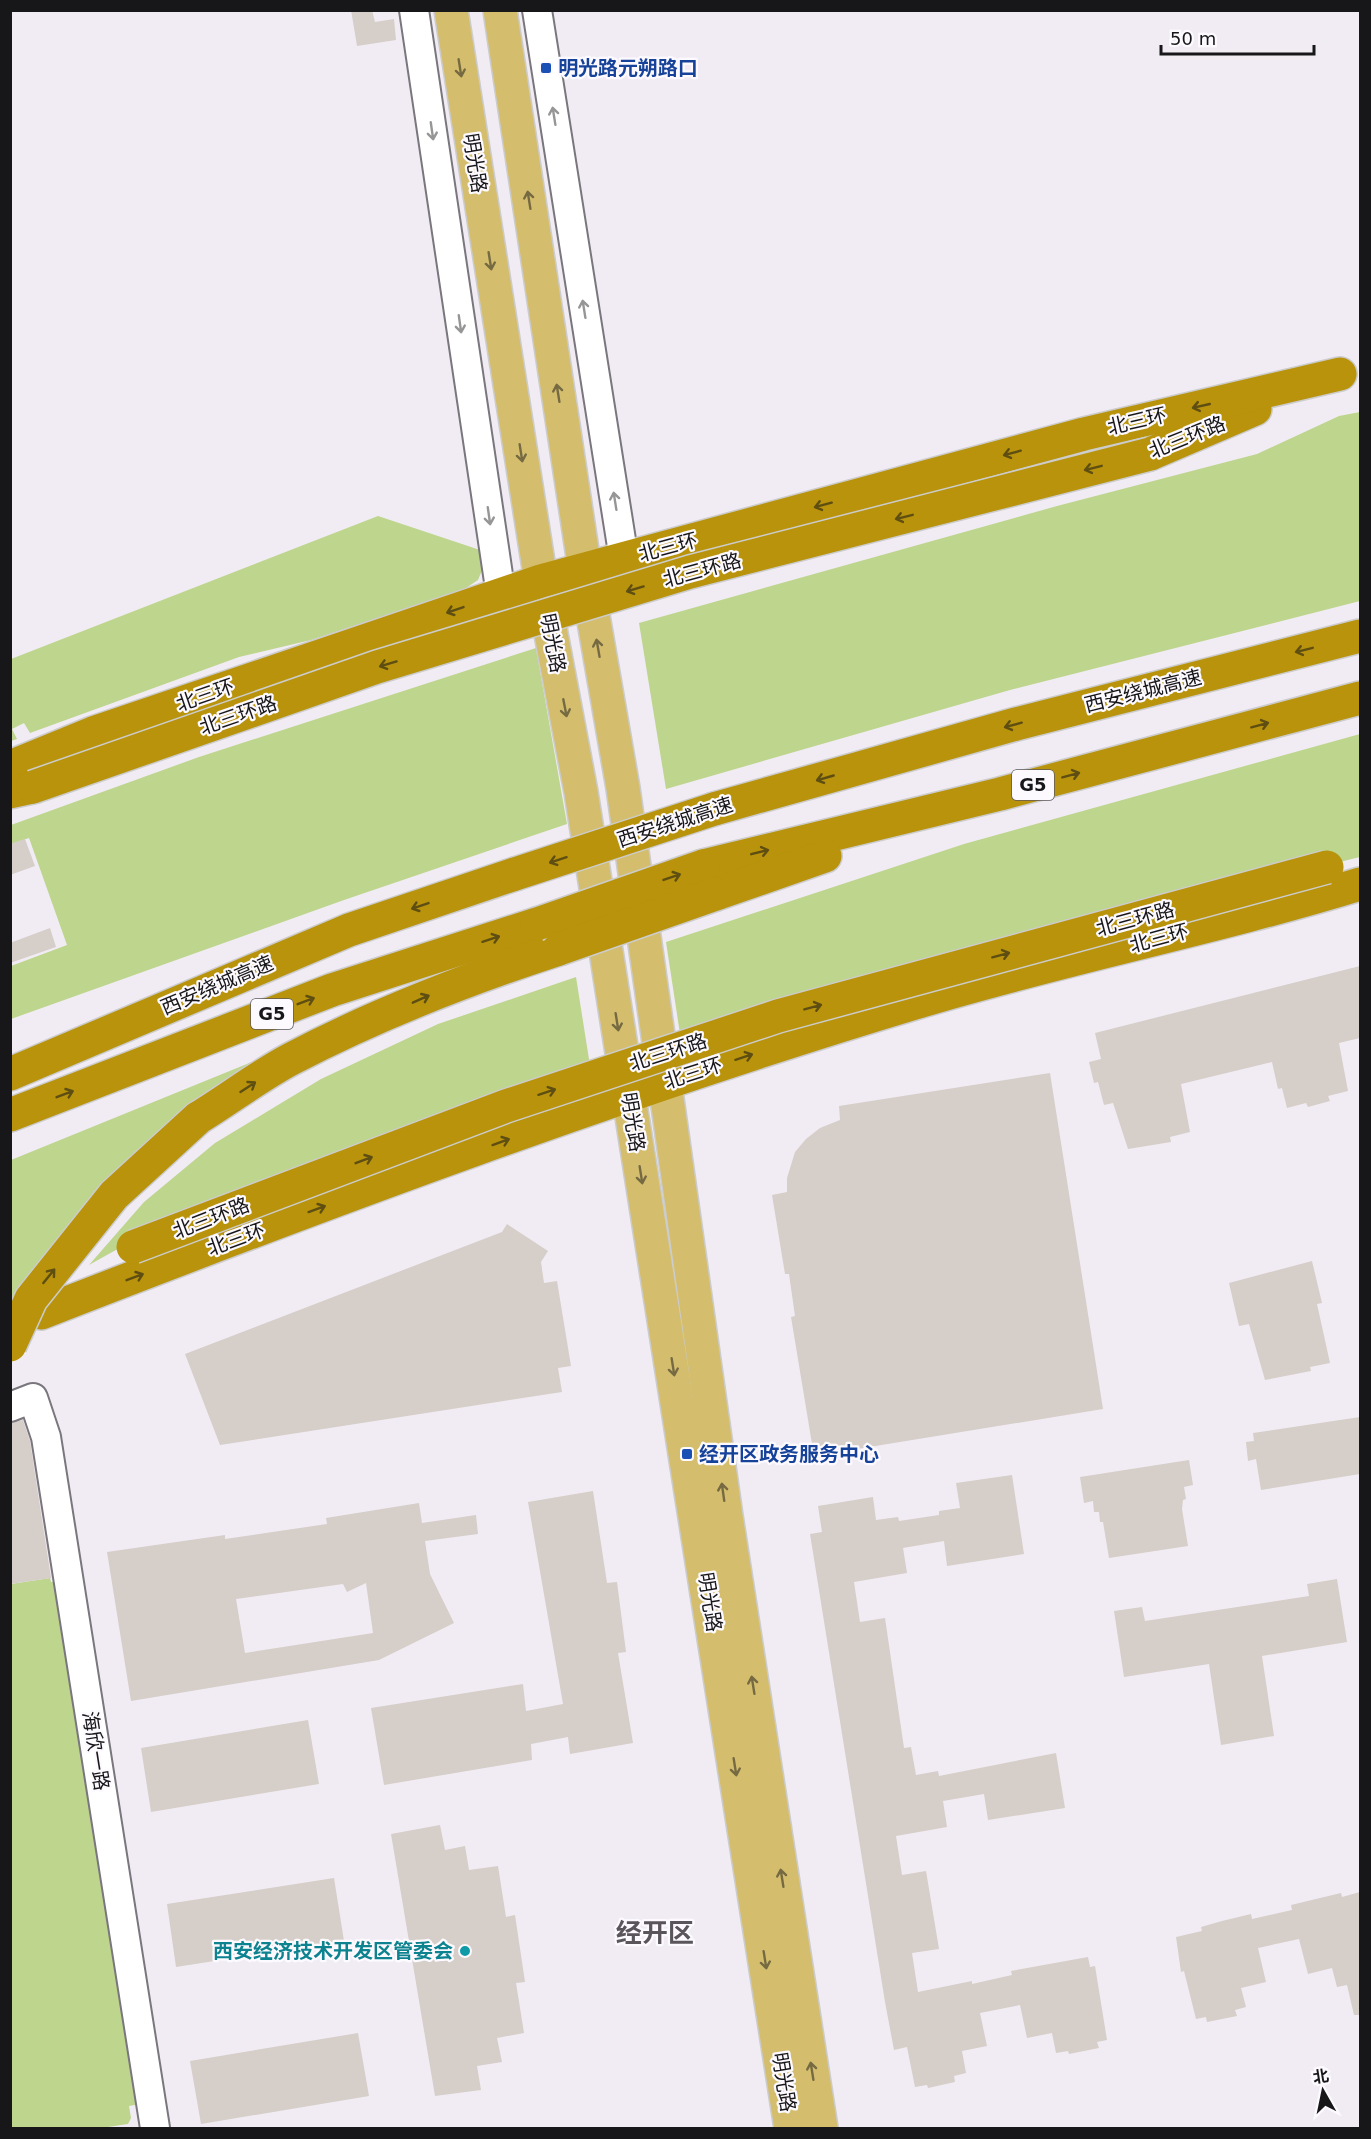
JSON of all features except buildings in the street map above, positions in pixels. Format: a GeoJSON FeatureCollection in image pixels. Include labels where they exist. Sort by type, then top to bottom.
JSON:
{"type":"FeatureCollection","features":[{"type":"Feature","properties":{"kind":"highway","name":"北三环"},"geometry":{"type":"LineString","coordinates":[[18,782],[93,733],[541,581],[1084,434],[1350,371]]}},
{"type":"Feature","properties":{"kind":"highway","name":"北三环路"},"geometry":{"type":"LineString","coordinates":[[18,782],[377,667],[690,572],[1150,454],[1350,371]]}},
{"type":"Feature","properties":{"kind":"highway","name":"西安绕城高速"},"geometry":{"type":"LineString","coordinates":[[10,1074],[350,930],[714,809],[1016,724],[1360,636]]}},
{"type":"Feature","properties":{"kind":"highway","name":"G5"},"geometry":{"type":"LineString","coordinates":[[10,1115],[332,990],[537,924],[710,880],[1000,794],[1360,698]]}},
{"type":"Feature","properties":{"kind":"highway","name":"北三环路"},"geometry":{"type":"LineString","coordinates":[[10,1332],[41,1313],[133,1247],[506,1106],[778,1016],[1327,867],[1360,862]]}},
{"type":"Feature","properties":{"kind":"highway"},"geometry":{"type":"LineString","coordinates":[[10,1345],[31,1299],[114,1195],[198,1118],[290,1060],[375,1019],[460,982],[559,949],[710,880]]}},
{"type":"Feature","properties":{"kind":"highway","name":"北三环"},"geometry":{"type":"LineString","coordinates":[[41,1313],[212,1247],[663,1082],[918,1002],[1360,884]]}},
{"type":"Feature","properties":{"kind":"highway"},"geometry":{"type":"LineString","coordinates":[[10,1050],[214,986]]}},
{"type":"Feature","properties":{"kind":"main road","name":"明光路"},"geometry":{"type":"LineString","coordinates":[[451,10],[541,581],[581,792],[791,2128]]}},
{"type":"Feature","properties":{"kind":"main road","name":"明光路"},"geometry":{"type":"LineString","coordinates":[[500,10],[585,570],[623,788],[726,1516],[821,2128]]}},
{"type":"Feature","properties":{"kind":"street"},"geometry":{"type":"LineString","coordinates":[[414,10],[501,595]]}},
{"type":"Feature","properties":{"kind":"street"},"geometry":{"type":"LineString","coordinates":[[537,10],[624,559]]}},
{"type":"Feature","properties":{"kind":"street","name":"海欣一路"},"geometry":{"type":"LineString","coordinates":[[10,1407],[33,1398],[46,1437],[155,2128]]}},
{"type":"Feature","properties":{"kind":"green space"},"geometry":{"type":"Polygon","coordinates":[[[1360,412],[1360,601],[1010,690],[666,789],[639,623],[1057,506],[1257,454],[1339,416],[1360,412]]]}},
{"type":"Feature","properties":{"kind":"green space"},"geometry":{"type":"Polygon","coordinates":[[[378,516],[489,553],[478,580],[463,590],[311,640],[239,657],[30,733],[24,723],[12,729],[17,739],[11,741],[11,659],[378,516]]]}},
{"type":"Feature","properties":{"kind":"green space"},"geometry":{"type":"Polygon","coordinates":[[[536,648],[567,824],[344,900],[11,1019],[11,966],[67,945],[29,838],[11,844],[11,825],[199,757],[536,648]]]}},
{"type":"Feature","properties":{"kind":"green space"},"geometry":{"type":"Polygon","coordinates":[[[1360,734],[1360,857],[1177,902],[682,1047],[666,942],[964,844],[1360,734]]]}},
{"type":"Feature","properties":{"kind":"green space"},"geometry":{"type":"Polygon","coordinates":[[[576,977],[591,1072],[132,1241],[89,1265],[144,1202],[215,1143],[321,1079],[438,1024],[576,977]]]}},
{"type":"Feature","properties":{"kind":"green space"},"geometry":{"type":"Polygon","coordinates":[[[296,1044],[124,1175],[11,1319],[11,1160],[296,1044]]]}},
{"type":"Feature","properties":{"kind":"green space"},"geometry":{"type":"Polygon","coordinates":[[[50,1578],[51,1582],[57,1582],[146,2103],[129,2106],[131,2118],[128,2124],[101,2128],[11,2128],[11,1584],[50,1578]]]}},
{"type":"Feature","properties":{"kind":"place","name":"明光路元朔路口"},"geometry":{"type":"Point","coordinates":[546,68]}},
{"type":"Feature","properties":{"kind":"place","name":"经开区政务服务中心"},"geometry":{"type":"Point","coordinates":[687,1454]}},
{"type":"Feature","properties":{"kind":"place","name":"西安经济技术开发区管委会"},"geometry":{"type":"Point","coordinates":[465,1951]}},
{"type":"Feature","properties":{"kind":"district","name":"经开区"},"geometry":{"type":"Point","coordinates":[655,1933]}}]}
